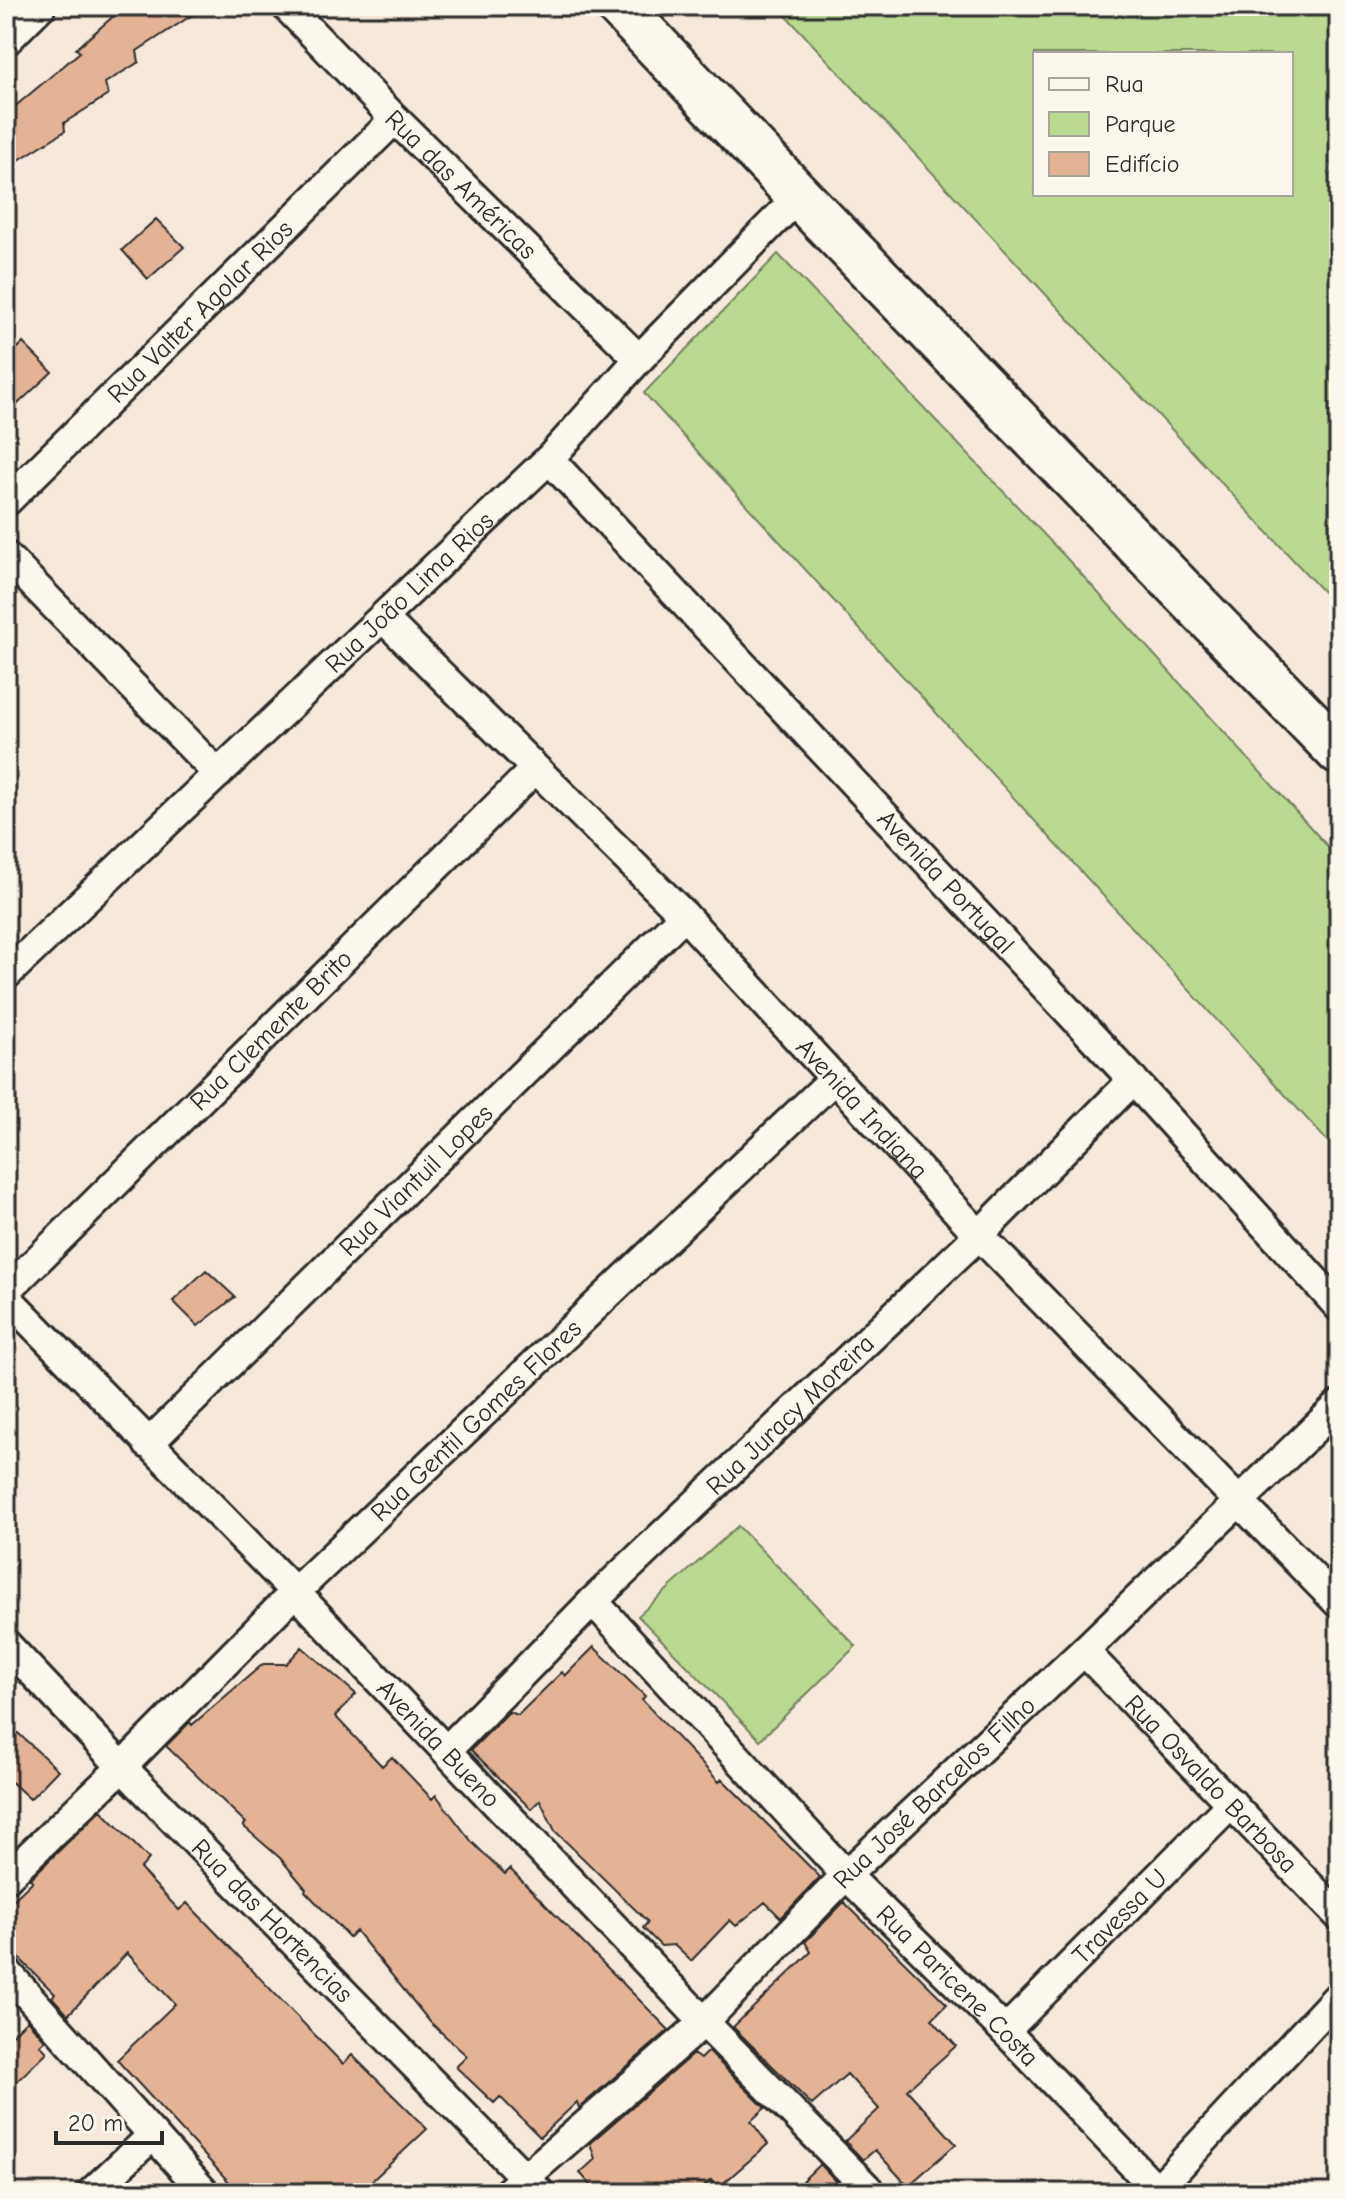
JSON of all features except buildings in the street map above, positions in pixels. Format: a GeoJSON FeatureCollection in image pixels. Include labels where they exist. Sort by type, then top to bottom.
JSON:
{"type":"FeatureCollection","features":[{"type":"Feature","properties":{"kind":"main road"},"geometry":{"type":"LineString","coordinates":[[619,6],[799,196],[1339,752]]}},
{"type":"Feature","properties":{"kind":"street"},"geometry":{"type":"LineString","coordinates":[[6,41],[41,6]]}},
{"type":"Feature","properties":{"kind":"street","name":"Rua das Américas"},"geometry":{"type":"LineString","coordinates":[[286,6],[395,119],[639,359]]}},
{"type":"Feature","properties":{"kind":"street","name":"Rua Valter Agolar Rios"},"geometry":{"type":"LineString","coordinates":[[6,502],[395,119]]}},
{"type":"Feature","properties":{"kind":"street","name":"Rua João Lima Rios"},"geometry":{"type":"LineString","coordinates":[[6,975],[549,459],[639,359],[799,196]]}},
{"type":"Feature","properties":{"kind":"street","name":"Avenida Portugal"},"geometry":{"type":"LineString","coordinates":[[549,459],[1133,1080],[1339,1307]]}},
{"type":"Feature","properties":{"kind":"street"},"geometry":{"type":"LineString","coordinates":[[6,556],[218,774]]}},
{"type":"Feature","properties":{"kind":"street","name":"Avenida Indiana"},"geometry":{"type":"LineString","coordinates":[[383,618],[684,915],[979,1235],[1339,1604]]}},
{"type":"Feature","properties":{"kind":"street","name":"Rua Clemente Brito"},"geometry":{"type":"LineString","coordinates":[[6,1294],[535,769]]}},
{"type":"Feature","properties":{"kind":"street","name":"Rua Viantuil Lopes"},"geometry":{"type":"LineString","coordinates":[[148,1444],[684,915]]}},
{"type":"Feature","properties":{"kind":"street","name":"Rua Gentil Gomes Flores"},"geometry":{"type":"LineString","coordinates":[[6,1878],[122,1767],[295,1592],[834,1079]]}},
{"type":"Feature","properties":{"kind":"street","name":"Rua Juracy Moreira"},"geometry":{"type":"LineString","coordinates":[[447,1750],[593,1601],[979,1235],[1133,1080]]}},
{"type":"Feature","properties":{"kind":"street","name":"Avenida Bueno"},"geometry":{"type":"LineString","coordinates":[[6,1294],[872,2193]]}},
{"type":"Feature","properties":{"kind":"street","name":"Rua José Barcelos Filho"},"geometry":{"type":"LineString","coordinates":[[524,2187],[704,2022],[846,1875],[1339,1405]]}},
{"type":"Feature","properties":{"kind":"street","name":"Rua Paricene Costa"},"geometry":{"type":"LineString","coordinates":[[593,1601],[846,1875],[1005,2031],[1158,2191]]}},
{"type":"Feature","properties":{"kind":"street","name":"Rua das Hortencias"},"geometry":{"type":"LineString","coordinates":[[6,1644],[524,2187]]}},
{"type":"Feature","properties":{"kind":"street","name":"Rua Osvaldo Barbosa"},"geometry":{"type":"LineString","coordinates":[[1084,1651],[1339,1916]]}},
{"type":"Feature","properties":{"kind":"street","name":"Travessa U"},"geometry":{"type":"LineString","coordinates":[[1005,2031],[1232,1803]]}},
{"type":"Feature","properties":{"kind":"street"},"geometry":{"type":"LineString","coordinates":[[6,1971],[205,2193]]}},
{"type":"Feature","properties":{"kind":"street"},"geometry":{"type":"LineString","coordinates":[[1158,2191],[1339,1995]]}},
{"type":"Feature","properties":{"kind":"street"},"geometry":{"type":"LineString","coordinates":[[91,2193],[153,2135]]}},
{"type":"Feature","properties":{"kind":"green space"},"geometry":{"type":"Polygon","coordinates":[[[777,6],[1339,6],[1339,609],[777,6]]]}},
{"type":"Feature","properties":{"kind":"green space"},"geometry":{"type":"Polygon","coordinates":[[[778,254],[1072,564],[1339,859],[1339,1154],[644,393],[778,254]]]}},
{"type":"Feature","properties":{"kind":"green space"},"geometry":{"type":"Polygon","coordinates":[[[738,1526],[856,1646],[760,1740],[638,1616],[738,1526]]]}}]}
